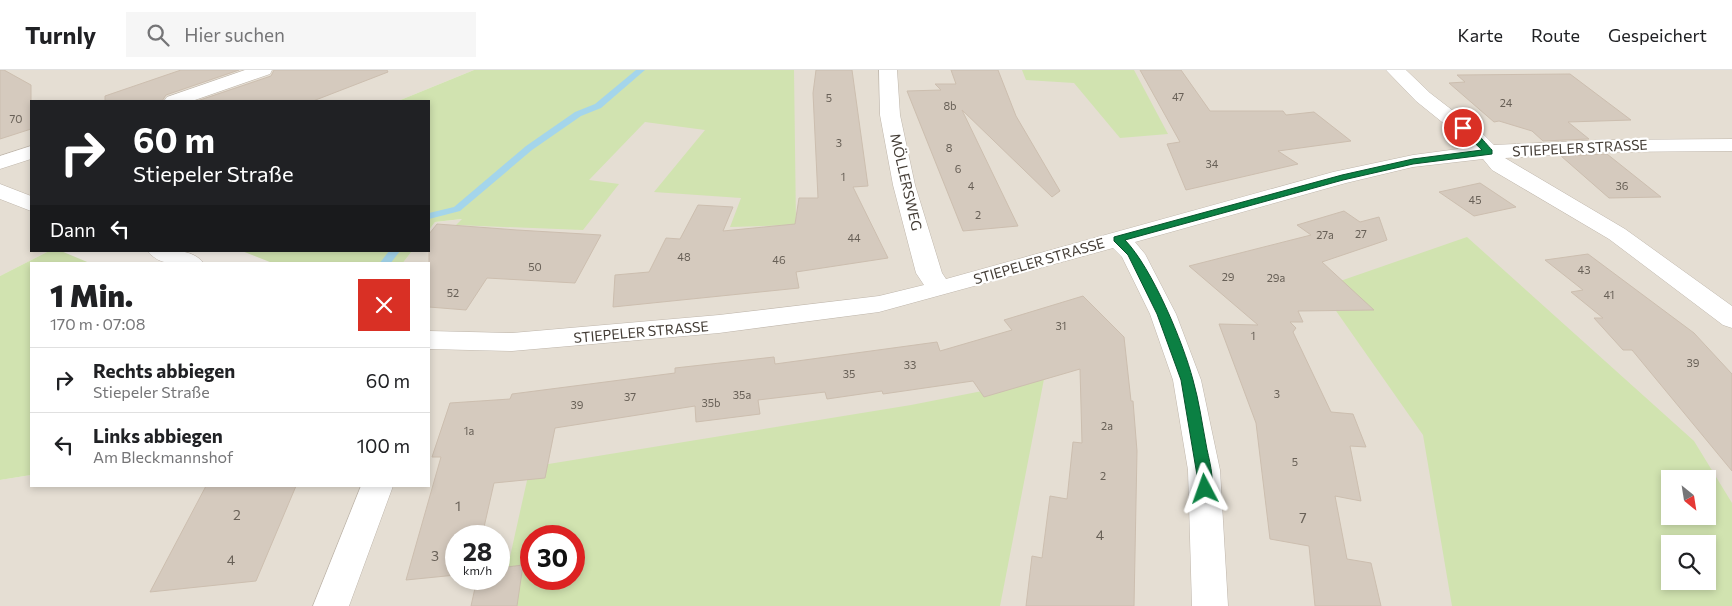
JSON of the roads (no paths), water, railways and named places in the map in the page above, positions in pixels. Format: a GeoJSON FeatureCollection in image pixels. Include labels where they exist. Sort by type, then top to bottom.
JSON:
{"type":"FeatureCollection","features":[{"type":"Feature","properties":{"kind":"street"},"geometry":{"type":"LineString","coordinates":[[177,100],[262,70]]}},
{"type":"Feature","properties":{"kind":"street","name":"MÖLLERSWEG"},"geometry":{"type":"LineString","coordinates":[[888,70],[890,115],[904,185],[929,273],[939,290]]}},
{"type":"Feature","properties":{"kind":"street"},"geometry":{"type":"LineString","coordinates":[[1395,70],[1423,97],[1476,138],[1500,165],[1617,234],[1732,319]]}},
{"type":"Feature","properties":{"kind":"street","name":"STIEPELER STRASSE"},"geometry":{"type":"LineString","coordinates":[[431,345],[521,342],[719,324],[879,304],[939,290],[1342,177],[1413,161],[1489,152],[1604,146],[1732,145]]}},
{"type":"Feature","properties":{"kind":"street"},"geometry":{"type":"LineString","coordinates":[[0,163],[30,152]]}},
{"type":"Feature","properties":{"kind":"street"},"geometry":{"type":"LineString","coordinates":[[0,191],[30,204]]}},
{"type":"Feature","properties":{"kind":"street"},"geometry":{"type":"LineString","coordinates":[[1118,239],[1132,254],[1163,314],[1187,380],[1204,470],[1210,606]]}},
{"type":"Feature","properties":{"kind":"street"},"geometry":{"type":"LineString","coordinates":[[162,252],[187,262]]}},
{"type":"Feature","properties":{"kind":"street"},"geometry":{"type":"LineString","coordinates":[[331,606],[377,487]]}},
{"type":"Feature","properties":{"kind":"waterway"},"geometry":{"type":"LineString","coordinates":[[430,216],[457,209],[529,148],[578,114],[598,106],[641,70]]}},
{"type":"Feature","properties":{"kind":"waterway"},"geometry":{"type":"LineString","coordinates":[[386,262],[394,252]]}}]}
